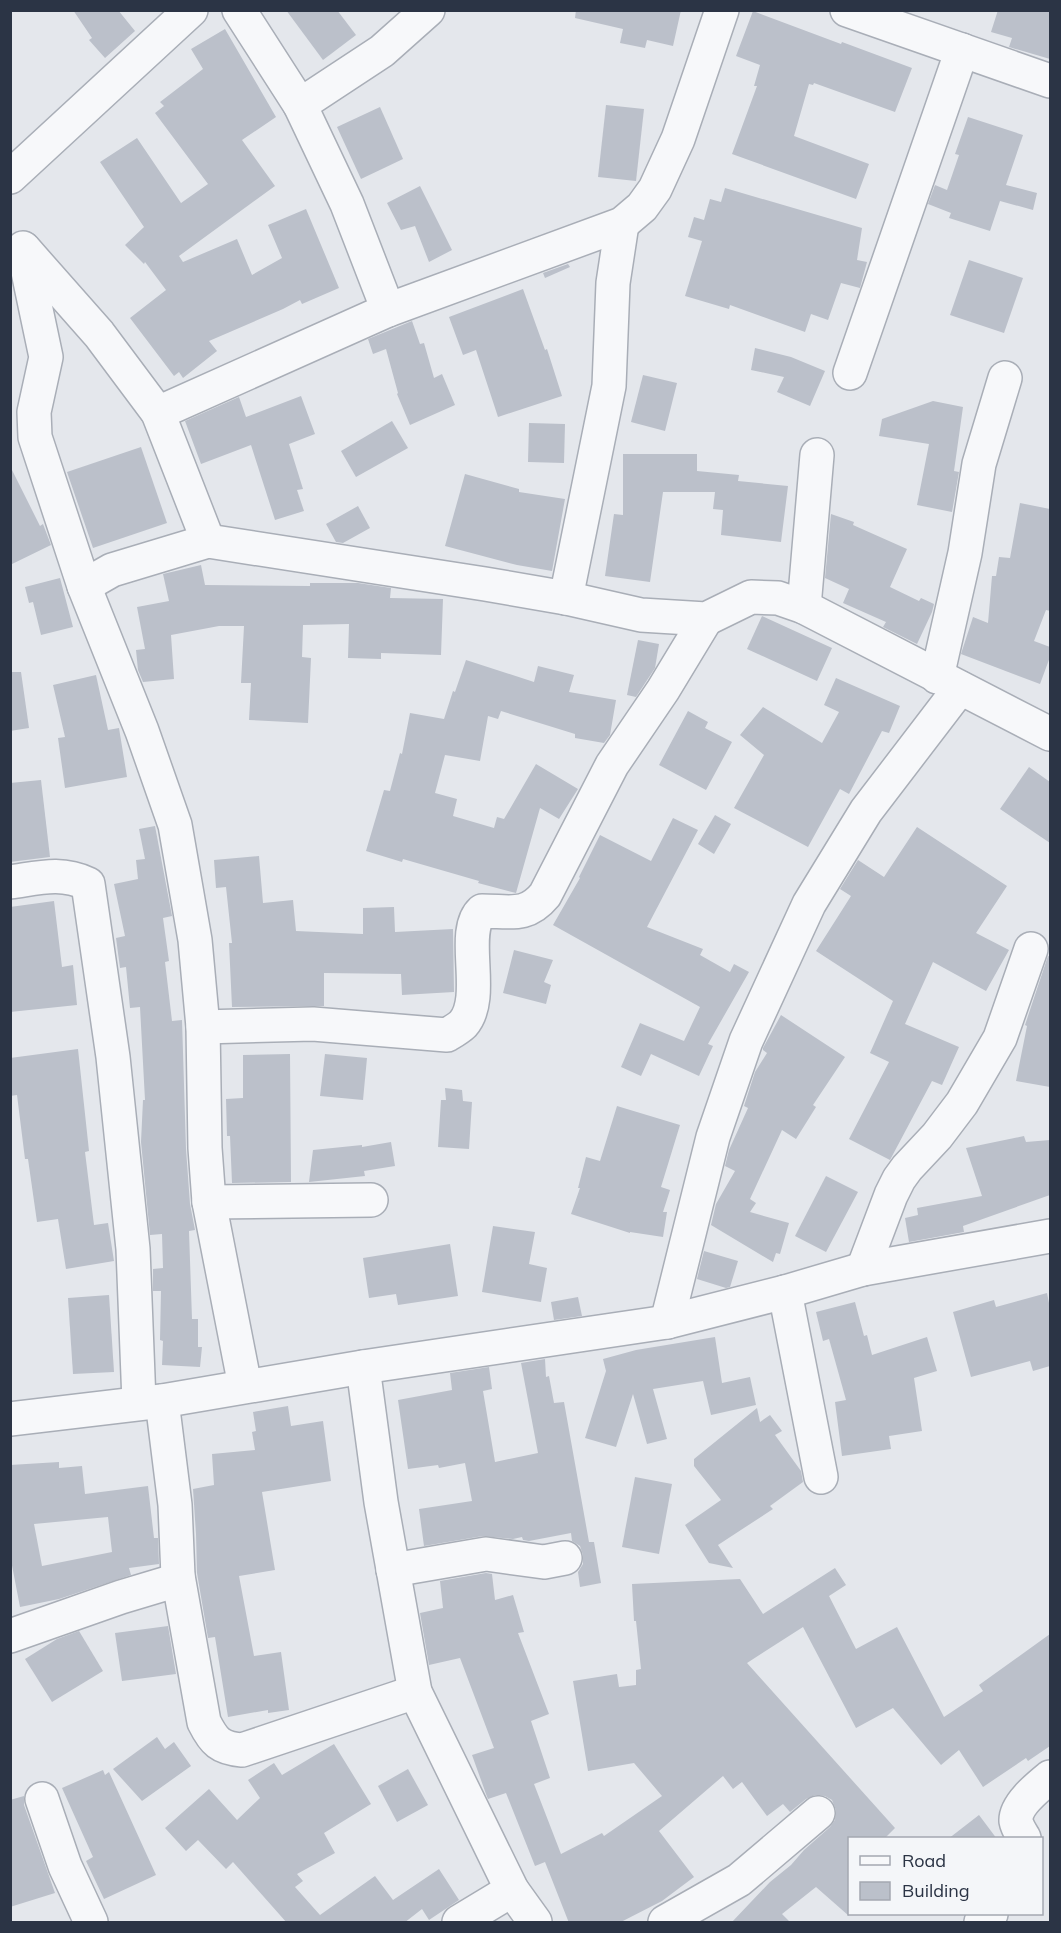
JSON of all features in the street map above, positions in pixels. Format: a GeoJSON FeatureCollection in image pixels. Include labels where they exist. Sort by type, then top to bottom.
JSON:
{"type":"FeatureCollection","features":[{"type":"Feature","properties":{"kind":"street"},"geometry":{"type":"LineString","coordinates":[[10,177],[191,10]]}},
{"type":"Feature","properties":{"kind":"street"},"geometry":{"type":"LineString","coordinates":[[238,10],[300,105],[347,204],[388,310]]}},
{"type":"Feature","properties":{"kind":"street"},"geometry":{"type":"LineString","coordinates":[[300,105],[382,51],[428,10]]}},
{"type":"Feature","properties":{"kind":"street"},"geometry":{"type":"LineString","coordinates":[[158,413],[388,310],[622,224],[646,203],[655,189],[678,139],[722,10]]}},
{"type":"Feature","properties":{"kind":"street"},"geometry":{"type":"LineString","coordinates":[[852,11],[1050,81]]}},
{"type":"Feature","properties":{"kind":"street"},"geometry":{"type":"LineString","coordinates":[[850,373],[962,50]]}},
{"type":"Feature","properties":{"kind":"street"},"geometry":{"type":"LineString","coordinates":[[566,598],[609,386],[613,283],[622,224]]}},
{"type":"Feature","properties":{"kind":"street"},"geometry":{"type":"LineString","coordinates":[[17,242],[99,334],[158,413],[208,541]]}},
{"type":"Feature","properties":{"kind":"street"},"geometry":{"type":"LineString","coordinates":[[17,242],[46,357],[34,412],[35,437],[84,586],[142,731],[175,825],[195,940],[203,1027],[209,1202],[245,1386]]}},
{"type":"Feature","properties":{"kind":"street"},"geometry":{"type":"LineString","coordinates":[[667,1322],[717,1126],[746,1041],[809,904],[948,682],[979,464],[1005,378]]}},
{"type":"Feature","properties":{"kind":"street"},"geometry":{"type":"LineString","coordinates":[[804,607],[817,455]]}},
{"type":"Feature","properties":{"kind":"street"},"geometry":{"type":"LineString","coordinates":[[84,586],[112,570],[208,541],[566,598],[641,615],[706,619],[751,597],[778,598],[804,607],[1050,734]]}},
{"type":"Feature","properties":{"kind":"street"},"geometry":{"type":"LineString","coordinates":[[203,1027],[313,1024],[447,1035],[463,1024],[472,1005],[473,935],[478,914],[482,911],[525,912],[537,905],[545,895],[612,765],[663,690],[706,619]]}},
{"type":"Feature","properties":{"kind":"street"},"geometry":{"type":"LineString","coordinates":[[10,882],[60,875],[73,877],[88,884],[113,1057],[150,1402],[175,1505],[178,1576],[204,1722],[210,1735],[226,1749],[242,1750],[415,1692]]}},
{"type":"Feature","properties":{"kind":"street"},"geometry":{"type":"LineString","coordinates":[[863,1269],[899,1179],[937,1137],[962,1103],[1000,1038],[1031,949]]}},
{"type":"Feature","properties":{"kind":"street"},"geometry":{"type":"LineString","coordinates":[[209,1202],[371,1200]]}},
{"type":"Feature","properties":{"kind":"street"},"geometry":{"type":"LineString","coordinates":[[10,1419],[150,1402],[363,1367],[667,1322],[785,1292],[863,1269],[1050,1236]]}},
{"type":"Feature","properties":{"kind":"street"},"geometry":{"type":"LineString","coordinates":[[785,1292],[821,1477]]}},
{"type":"Feature","properties":{"kind":"street"},"geometry":{"type":"LineString","coordinates":[[363,1367],[381,1502],[415,1692],[513,1890],[535,1923]]}},
{"type":"Feature","properties":{"kind":"street"},"geometry":{"type":"LineString","coordinates":[[393,1570],[486,1554],[544,1562],[565,1558]]}},
{"type":"Feature","properties":{"kind":"street"},"geometry":{"type":"LineString","coordinates":[[10,1635],[171,1582],[178,1576]]}},
{"type":"Feature","properties":{"kind":"street"},"geometry":{"type":"LineString","coordinates":[[1023,1837],[1016,1824],[1016,1815],[1033,1790],[1050,1777]]}},
{"type":"Feature","properties":{"kind":"street"},"geometry":{"type":"LineString","coordinates":[[42,1799],[65,1866],[92,1923]]}},
{"type":"Feature","properties":{"kind":"street"},"geometry":{"type":"LineString","coordinates":[[665,1923],[739,1880],[818,1813]]}},
{"type":"Feature","properties":{"kind":"street"},"geometry":{"type":"LineString","coordinates":[[459,1923],[513,1890]]}},
{"type":"Feature","properties":{"kind":"building"},"geometry":{"type":"Polygon","coordinates":[[[73,10],[118,10],[135,31],[105,58],[89,40],[92,38],[73,10]]]}},
{"type":"Feature","properties":{"kind":"building"},"geometry":{"type":"Polygon","coordinates":[[[286,10],[337,10],[356,35],[323,60],[286,10]]]}},
{"type":"Feature","properties":{"kind":"building"},"geometry":{"type":"Polygon","coordinates":[[[576,10],[681,10],[673,46],[647,40],[645,48],[620,43],[623,29],[575,18],[576,10]]]}},
{"type":"Feature","properties":{"kind":"building"},"geometry":{"type":"Polygon","coordinates":[[[998,10],[1050,10],[1050,59],[1009,47],[1012,38],[991,32],[998,10]]]}},
{"type":"Feature","properties":{"kind":"building"},"geometry":{"type":"Polygon","coordinates":[[[753,11],[912,68],[895,112],[814,83],[809,84],[794,136],[869,164],[856,199],[732,154],[757,86],[754,86],[760,65],[736,56],[753,11]]]}},
{"type":"Feature","properties":{"kind":"building"},"geometry":{"type":"Polygon","coordinates":[[[225,29],[276,117],[242,140],[275,186],[179,256],[183,262],[237,239],[252,275],[282,258],[268,225],[306,209],[339,288],[302,304],[300,300],[209,341],[217,351],[183,378],[179,372],[174,376],[130,318],[166,290],[145,262],[144,264],[125,245],[144,227],[100,162],[137,138],[181,203],[208,184],[155,113],[164,106],[160,102],[203,69],[191,49],[225,29]]]}},
{"type":"Feature","properties":{"kind":"building"},"geometry":{"type":"Polygon","coordinates":[[[606,105],[644,109],[636,181],[598,177],[606,105]]]}},
{"type":"Feature","properties":{"kind":"building"},"geometry":{"type":"Polygon","coordinates":[[[380,107],[403,159],[361,179],[337,127],[380,107]]]}},
{"type":"Feature","properties":{"kind":"building"},"geometry":{"type":"Polygon","coordinates":[[[968,117],[1023,135],[1006,185],[1037,193],[1033,210],[1000,201],[990,231],[949,218],[951,213],[928,204],[935,185],[947,190],[959,155],[955,154],[968,117]]]}},
{"type":"Feature","properties":{"kind":"building"},"geometry":{"type":"Polygon","coordinates":[[[420,186],[452,250],[429,262],[415,226],[401,230],[387,203],[420,186]]]}},
{"type":"Feature","properties":{"kind":"building"},"geometry":{"type":"Polygon","coordinates":[[[725,188],[862,228],[857,260],[867,262],[860,288],[841,283],[828,320],[811,314],[805,332],[730,305],[729,309],[685,296],[702,241],[688,237],[694,217],[704,220],[710,199],[721,202],[725,188]]]}},
{"type":"Feature","properties":{"kind":"building"},"geometry":{"type":"Polygon","coordinates":[[[969,260],[1023,278],[1004,333],[950,315],[969,260]]]}},
{"type":"Feature","properties":{"kind":"building"},"geometry":{"type":"Polygon","coordinates":[[[568,264],[570,267],[545,278],[543,273],[568,264]]]}},
{"type":"Feature","properties":{"kind":"building"},"geometry":{"type":"Polygon","coordinates":[[[523,289],[545,350],[547,349],[562,396],[498,417],[476,350],[463,355],[449,317],[523,289]]]}},
{"type":"Feature","properties":{"kind":"building"},"geometry":{"type":"Polygon","coordinates":[[[412,321],[420,344],[424,343],[434,378],[442,374],[455,405],[410,425],[397,394],[386,349],[373,354],[368,339],[412,321]]]}},
{"type":"Feature","properties":{"kind":"building"},"geometry":{"type":"Polygon","coordinates":[[[755,348],[791,357],[825,371],[810,406],[777,392],[784,377],[751,370],[755,348]]]}},
{"type":"Feature","properties":{"kind":"building"},"geometry":{"type":"Polygon","coordinates":[[[643,375],[677,383],[665,431],[631,422],[643,375]]]}},
{"type":"Feature","properties":{"kind":"building"},"geometry":{"type":"Polygon","coordinates":[[[301,396],[315,434],[289,444],[303,489],[297,490],[304,511],[275,520],[251,445],[201,464],[185,421],[239,397],[246,417],[301,396]]]}},
{"type":"Feature","properties":{"kind":"building"},"geometry":{"type":"Polygon","coordinates":[[[933,401],[963,407],[954,471],[959,472],[952,512],[917,505],[929,444],[879,436],[882,419],[933,401]]]}},
{"type":"Feature","properties":{"kind":"building"},"geometry":{"type":"Polygon","coordinates":[[[392,421],[408,448],[356,477],[341,451],[392,421]]]}},
{"type":"Feature","properties":{"kind":"building"},"geometry":{"type":"Polygon","coordinates":[[[529,423],[565,424],[564,463],[528,462],[529,423]]]}},
{"type":"Feature","properties":{"kind":"building"},"geometry":{"type":"Polygon","coordinates":[[[141,447],[167,523],[93,548],[67,472],[141,447]]]}},
{"type":"Feature","properties":{"kind":"building"},"geometry":{"type":"Polygon","coordinates":[[[623,454],[697,454],[697,471],[739,475],[738,481],[788,486],[781,542],[721,535],[723,510],[713,509],[715,492],[663,492],[650,582],[605,576],[614,514],[623,515],[623,454]]]}},
{"type":"Feature","properties":{"kind":"building"},"geometry":{"type":"Polygon","coordinates":[[[10,466],[40,526],[43,524],[51,545],[10,565],[10,466]]]}},
{"type":"Feature","properties":{"kind":"building"},"geometry":{"type":"Polygon","coordinates":[[[465,474],[519,489],[519,492],[565,499],[552,571],[517,565],[445,546],[465,474]]]}},
{"type":"Feature","properties":{"kind":"building"},"geometry":{"type":"Polygon","coordinates":[[[1020,503],[1050,509],[1050,611],[1046,610],[1034,641],[1050,647],[1050,657],[1040,684],[961,654],[973,617],[988,623],[992,576],[996,576],[999,557],[1010,558],[1020,503]]]}},
{"type":"Feature","properties":{"kind":"building"},"geometry":{"type":"Polygon","coordinates":[[[358,506],[370,528],[343,543],[336,542],[326,524],[358,506]]]}},
{"type":"Feature","properties":{"kind":"building"},"geometry":{"type":"Polygon","coordinates":[[[831,514],[854,522],[853,525],[907,549],[890,587],[919,601],[921,598],[934,604],[917,644],[883,627],[886,622],[843,603],[849,589],[825,578],[831,514]]]}},
{"type":"Feature","properties":{"kind":"building"},"geometry":{"type":"Polygon","coordinates":[[[201,565],[205,585],[310,586],[310,583],[358,583],[391,588],[390,598],[443,599],[441,655],[381,653],[381,659],[348,658],[349,624],[303,625],[302,657],[311,658],[308,723],[249,720],[251,683],[241,683],[244,626],[219,626],[171,635],[174,679],[143,682],[138,670],[136,650],[145,649],[137,607],[169,601],[163,574],[201,565]]]}},
{"type":"Feature","properties":{"kind":"building"},"geometry":{"type":"Polygon","coordinates":[[[60,578],[73,627],[41,635],[33,602],[29,603],[25,587],[60,578]]]}},
{"type":"Feature","properties":{"kind":"building"},"geometry":{"type":"Polygon","coordinates":[[[762,616],[832,648],[817,681],[747,649],[762,616]]]}},
{"type":"Feature","properties":{"kind":"building"},"geometry":{"type":"Polygon","coordinates":[[[638,640],[659,644],[655,668],[636,697],[627,695],[638,640]]]}},
{"type":"Feature","properties":{"kind":"building"},"geometry":{"type":"Polygon","coordinates":[[[466,660],[534,682],[538,666],[574,675],[569,692],[616,700],[610,735],[604,743],[575,738],[575,734],[501,711],[498,719],[488,716],[480,761],[445,755],[435,793],[457,799],[453,816],[494,828],[497,817],[504,819],[536,764],[578,789],[559,819],[540,808],[516,893],[403,859],[402,862],[366,851],[384,790],[390,791],[400,753],[402,754],[410,713],[444,719],[466,660]]]}},
{"type":"Feature","properties":{"kind":"building"},"geometry":{"type":"Polygon","coordinates":[[[10,672],[21,672],[29,728],[10,731],[10,672]]]}},
{"type":"Feature","properties":{"kind":"building"},"geometry":{"type":"Polygon","coordinates":[[[96,675],[108,730],[119,728],[127,777],[65,788],[58,738],[65,737],[53,685],[96,675]]]}},
{"type":"Feature","properties":{"kind":"building"},"geometry":{"type":"Polygon","coordinates":[[[836,678],[900,706],[889,733],[882,731],[849,794],[840,789],[808,847],[734,808],[764,755],[740,735],[763,707],[822,743],[839,712],[824,705],[836,678]]]}},
{"type":"Feature","properties":{"kind":"building"},"geometry":{"type":"Polygon","coordinates":[[[688,711],[708,722],[705,728],[732,742],[706,790],[659,765],[688,711]]]}},
{"type":"Feature","properties":{"kind":"building"},"geometry":{"type":"Polygon","coordinates":[[[1029,767],[1050,782],[1050,843],[1000,809],[1029,767]]]}},
{"type":"Feature","properties":{"kind":"building"},"geometry":{"type":"Polygon","coordinates":[[[41,780],[50,857],[10,862],[10,783],[41,780]]]}},
{"type":"Feature","properties":{"kind":"building"},"geometry":{"type":"Polygon","coordinates":[[[715,815],[731,824],[714,854],[698,844],[715,815]]]}},
{"type":"Feature","properties":{"kind":"building"},"geometry":{"type":"Polygon","coordinates":[[[673,818],[698,830],[647,927],[703,949],[700,955],[730,972],[734,964],[749,972],[708,1044],[713,1046],[699,1076],[651,1054],[641,1076],[621,1067],[640,1023],[684,1041],[700,1007],[553,925],[580,878],[600,835],[651,861],[673,818]]]}},
{"type":"Feature","properties":{"kind":"building"},"geometry":{"type":"Polygon","coordinates":[[[155,826],[172,916],[163,918],[169,961],[165,962],[172,1021],[182,1020],[186,1149],[190,1204],[195,1230],[189,1231],[192,1319],[198,1319],[198,1347],[202,1347],[200,1367],[162,1365],[161,1291],[153,1291],[153,1269],[163,1268],[162,1234],[150,1235],[141,1142],[143,1100],[145,1100],[140,1007],[130,1008],[126,967],[120,968],[116,938],[125,936],[114,884],[138,879],[136,860],[145,859],[139,829],[155,826]]]}},
{"type":"Feature","properties":{"kind":"building"},"geometry":{"type":"Polygon","coordinates":[[[917,827],[1007,886],[976,933],[1009,950],[986,991],[933,962],[905,1024],[959,1047],[942,1085],[932,1081],[890,1160],[849,1139],[889,1062],[870,1053],[893,1001],[816,951],[851,896],[840,889],[858,860],[884,877],[917,827]]]}},
{"type":"Feature","properties":{"kind":"building"},"geometry":{"type":"Polygon","coordinates":[[[259,856],[263,903],[293,900],[296,931],[363,934],[363,908],[394,907],[395,932],[453,929],[454,992],[402,995],[401,974],[324,973],[324,1006],[232,1007],[229,943],[232,943],[226,887],[216,888],[214,860],[259,856]]]}},
{"type":"Feature","properties":{"kind":"building"},"geometry":{"type":"Polygon","coordinates":[[[54,901],[62,967],[73,965],[77,1005],[10,1012],[10,907],[54,901]]]}},
{"type":"Feature","properties":{"kind":"building"},"geometry":{"type":"Polygon","coordinates":[[[514,950],[553,960],[544,982],[551,985],[546,1004],[503,993],[514,950]]]}},
{"type":"Feature","properties":{"kind":"building"},"geometry":{"type":"Polygon","coordinates":[[[1048,956],[1050,957],[1050,1087],[1016,1081],[1027,1026],[1025,1025],[1048,956]]]}},
{"type":"Feature","properties":{"kind":"building"},"geometry":{"type":"Polygon","coordinates":[[[781,1015],[845,1057],[813,1105],[816,1107],[796,1139],[782,1130],[750,1199],[756,1203],[750,1212],[789,1223],[780,1254],[776,1253],[773,1262],[711,1225],[716,1204],[735,1171],[725,1166],[729,1150],[748,1108],[744,1106],[755,1072],[767,1053],[763,1048],[781,1015]]]}},
{"type":"Feature","properties":{"kind":"building"},"geometry":{"type":"Polygon","coordinates":[[[78,1049],[89,1151],[85,1152],[94,1225],[108,1223],[114,1261],[66,1269],[58,1219],[37,1222],[28,1159],[25,1159],[17,1095],[10,1096],[10,1058],[78,1049]]]}},
{"type":"Feature","properties":{"kind":"building"},"geometry":{"type":"Polygon","coordinates":[[[290,1054],[291,1182],[232,1183],[226,1099],[243,1098],[243,1055],[290,1054]]]}},
{"type":"Feature","properties":{"kind":"building"},"geometry":{"type":"Polygon","coordinates":[[[325,1054],[367,1058],[363,1100],[320,1096],[325,1054]]]}},
{"type":"Feature","properties":{"kind":"building"},"geometry":{"type":"Polygon","coordinates":[[[445,1088],[462,1090],[463,1101],[472,1102],[469,1149],[438,1147],[441,1100],[446,1100],[445,1088]]]}},
{"type":"Feature","properties":{"kind":"building"},"geometry":{"type":"Polygon","coordinates":[[[617,1106],[680,1125],[661,1187],[670,1190],[663,1212],[667,1212],[663,1237],[630,1233],[571,1214],[580,1188],[578,1188],[586,1157],[600,1161],[617,1106]]]}},
{"type":"Feature","properties":{"kind":"building"},"geometry":{"type":"Polygon","coordinates":[[[1024,1136],[1026,1142],[1050,1140],[1050,1195],[963,1226],[964,1232],[909,1242],[905,1218],[918,1215],[917,1208],[982,1196],[966,1148],[1024,1136]]]}},
{"type":"Feature","properties":{"kind":"building"},"geometry":{"type":"Polygon","coordinates":[[[391,1142],[395,1166],[364,1171],[365,1176],[309,1182],[313,1150],[362,1145],[362,1147],[391,1142]]]}},
{"type":"Feature","properties":{"kind":"building"},"geometry":{"type":"Polygon","coordinates":[[[826,1176],[858,1192],[826,1252],[795,1236],[826,1176]]]}},
{"type":"Feature","properties":{"kind":"building"},"geometry":{"type":"Polygon","coordinates":[[[493,1226],[535,1232],[529,1264],[547,1268],[541,1302],[482,1292],[493,1226]]]}},
{"type":"Feature","properties":{"kind":"building"},"geometry":{"type":"Polygon","coordinates":[[[450,1244],[458,1296],[398,1305],[396,1294],[369,1298],[363,1258],[450,1244]]]}},
{"type":"Feature","properties":{"kind":"building"},"geometry":{"type":"Polygon","coordinates":[[[704,1251],[738,1261],[730,1287],[726,1288],[697,1279],[704,1251]]]}},
{"type":"Feature","properties":{"kind":"building"},"geometry":{"type":"Polygon","coordinates":[[[1047,1293],[1050,1308],[1050,1366],[1033,1371],[1030,1361],[971,1377],[953,1312],[994,1300],[996,1307],[1047,1293]]]}},
{"type":"Feature","properties":{"kind":"building"},"geometry":{"type":"Polygon","coordinates":[[[109,1295],[114,1372],[73,1374],[68,1298],[109,1295]]]}},
{"type":"Feature","properties":{"kind":"building"},"geometry":{"type":"Polygon","coordinates":[[[578,1297],[582,1316],[554,1320],[551,1302],[578,1297]]]}},
{"type":"Feature","properties":{"kind":"building"},"geometry":{"type":"Polygon","coordinates":[[[855,1302],[864,1336],[867,1335],[872,1355],[927,1337],[937,1371],[914,1378],[922,1431],[889,1436],[891,1449],[842,1456],[835,1402],[846,1400],[829,1339],[823,1341],[816,1312],[855,1302]]]}},
{"type":"Feature","properties":{"kind":"building"},"geometry":{"type":"Polygon","coordinates":[[[715,1337],[722,1383],[750,1377],[756,1405],[711,1415],[703,1381],[653,1389],[667,1439],[647,1444],[633,1394],[616,1447],[585,1438],[606,1371],[603,1359],[636,1350],[715,1337]]]}},
{"type":"Feature","properties":{"kind":"building"},"geometry":{"type":"Polygon","coordinates":[[[545,1359],[546,1377],[549,1376],[554,1403],[564,1402],[589,1542],[594,1542],[601,1583],[580,1587],[578,1572],[583,1564],[583,1555],[580,1546],[572,1541],[571,1533],[529,1541],[523,1540],[522,1537],[513,1539],[483,1536],[424,1546],[419,1509],[472,1501],[465,1463],[439,1468],[438,1465],[408,1469],[398,1400],[452,1390],[450,1373],[489,1367],[492,1389],[483,1391],[495,1462],[538,1453],[521,1363],[545,1359]]]}},
{"type":"Feature","properties":{"kind":"building"},"geometry":{"type":"Polygon","coordinates":[[[288,1406],[291,1426],[323,1421],[331,1481],[262,1492],[275,1570],[239,1576],[254,1656],[281,1652],[289,1710],[268,1713],[268,1710],[228,1717],[215,1637],[208,1638],[197,1573],[193,1489],[214,1485],[212,1454],[255,1450],[252,1432],[256,1431],[253,1412],[288,1406]]]}},
{"type":"Feature","properties":{"kind":"building"},"geometry":{"type":"Polygon","coordinates":[[[757,1408],[760,1422],[770,1415],[782,1431],[775,1435],[801,1471],[803,1482],[770,1506],[773,1509],[718,1545],[733,1568],[709,1563],[685,1525],[721,1500],[694,1466],[694,1459],[757,1408]]]}},
{"type":"Feature","properties":{"kind":"building"},"geometry":{"type":"Polygon","coordinates":[[[59,1462],[59,1468],[82,1466],[85,1494],[148,1486],[154,1538],[158,1538],[159,1564],[129,1568],[131,1575],[59,1599],[20,1607],[10,1555],[10,1465],[59,1462]],[[108,1517],[34,1524],[42,1566],[112,1552],[108,1517]]]}},
{"type":"Feature","properties":{"kind":"building"},"geometry":{"type":"Polygon","coordinates":[[[635,1477],[672,1484],[659,1554],[622,1547],[635,1477]]]}},
{"type":"Feature","properties":{"kind":"building"},"geometry":{"type":"Polygon","coordinates":[[[835,1568],[846,1585],[829,1596],[856,1649],[897,1627],[944,1717],[983,1691],[979,1685],[1050,1634],[1050,1746],[1028,1761],[1026,1758],[983,1787],[959,1750],[941,1765],[893,1708],[856,1728],[803,1627],[747,1663],[895,1828],[886,1837],[848,1837],[849,1916],[816,1887],[782,1914],[791,1923],[731,1923],[770,1882],[830,1827],[835,1820],[836,1810],[832,1800],[825,1796],[815,1795],[790,1812],[783,1804],[767,1816],[742,1782],[733,1789],[723,1776],[659,1831],[694,1877],[662,1901],[619,1923],[569,1923],[545,1862],[535,1866],[506,1793],[488,1799],[472,1755],[494,1748],[460,1658],[429,1665],[420,1613],[443,1608],[440,1581],[492,1574],[495,1600],[513,1595],[524,1632],[518,1633],[549,1714],[531,1721],[550,1778],[534,1784],[561,1854],[602,1833],[604,1836],[662,1796],[634,1763],[588,1771],[573,1681],[617,1674],[619,1687],[636,1685],[636,1670],[641,1669],[636,1621],[634,1621],[632,1584],[740,1579],[763,1614],[835,1568]]]}},
{"type":"Feature","properties":{"kind":"building"},"geometry":{"type":"Polygon","coordinates":[[[168,1626],[176,1674],[122,1681],[115,1633],[168,1626]]]}},
{"type":"Feature","properties":{"kind":"building"},"geometry":{"type":"Polygon","coordinates":[[[79,1631],[103,1671],[52,1702],[25,1659],[57,1639],[79,1631]]]}},
{"type":"Feature","properties":{"kind":"building"},"geometry":{"type":"Polygon","coordinates":[[[157,1737],[165,1749],[174,1742],[191,1766],[142,1801],[113,1769],[157,1737]]]}},
{"type":"Feature","properties":{"kind":"building"},"geometry":{"type":"Polygon","coordinates":[[[334,1744],[371,1804],[324,1833],[335,1853],[297,1874],[303,1881],[295,1887],[320,1915],[375,1876],[393,1900],[439,1869],[459,1900],[429,1920],[422,1909],[404,1923],[287,1923],[233,1862],[226,1869],[198,1840],[186,1851],[165,1828],[209,1789],[237,1820],[260,1798],[248,1780],[274,1763],[282,1775],[334,1744]]]}},
{"type":"Feature","properties":{"kind":"building"},"geometry":{"type":"Polygon","coordinates":[[[408,1769],[428,1805],[397,1822],[378,1786],[408,1769]]]}},
{"type":"Feature","properties":{"kind":"building"},"geometry":{"type":"Polygon","coordinates":[[[103,1770],[105,1775],[109,1772],[156,1875],[104,1899],[86,1861],[93,1857],[62,1788],[103,1770]]]}},
{"type":"Feature","properties":{"kind":"building"},"geometry":{"type":"Polygon","coordinates":[[[24,1796],[24,1805],[55,1893],[10,1907],[10,1800],[24,1796]]]}},
{"type":"Feature","properties":{"kind":"building"},"geometry":{"type":"Polygon","coordinates":[[[979,1815],[996,1837],[951,1837],[979,1815]]]}}]}
